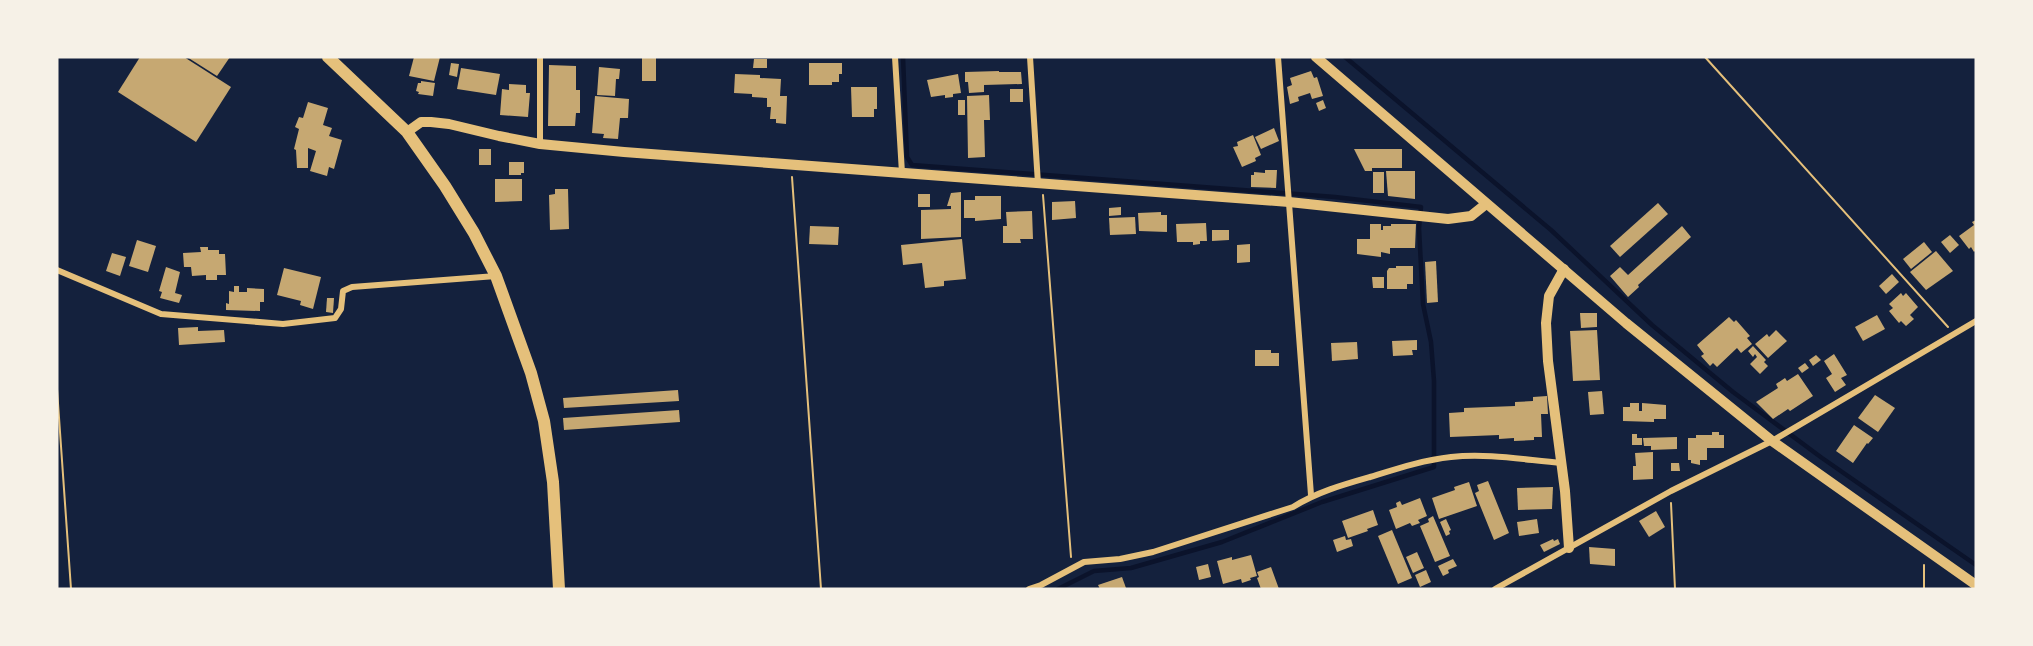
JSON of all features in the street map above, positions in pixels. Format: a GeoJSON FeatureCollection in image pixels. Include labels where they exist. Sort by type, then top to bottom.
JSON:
{"type":"FeatureCollection","features":[{"type":"Feature","properties":{"kind":"main road"},"geometry":{"type":"LineString","coordinates":[[328,57],[407,132],[445,186],[474,233],[495,276],[531,373],[544,421],[553,482],[559,589]]}},
{"type":"Feature","properties":{"kind":"street"},"geometry":{"type":"LineString","coordinates":[[540,57],[540,144]]}},
{"type":"Feature","properties":{"kind":"street"},"geometry":{"type":"LineString","coordinates":[[895,57],[902,174]]}},
{"type":"Feature","properties":{"kind":"street"},"geometry":{"type":"LineString","coordinates":[[1030,57],[1040,184]]}},
{"type":"Feature","properties":{"kind":"street"},"geometry":{"type":"LineString","coordinates":[[1278,57],[1311,495]]}},
{"type":"Feature","properties":{"kind":"street"},"geometry":{"type":"LineString","coordinates":[[1316,57],[1626,323],[1772,441],[1976,585]]}},
{"type":"Feature","properties":{"kind":"street"},"geometry":{"type":"LineString","coordinates":[[407,132],[421,122],[431,122],[540,144],[902,174],[1289,202],[1448,219],[1471,216],[1486,204]]}},
{"type":"Feature","properties":{"kind":"street"},"geometry":{"type":"LineString","coordinates":[[1564,269],[1549,296],[1546,323],[1548,361],[1562,463],[1569,548]]}},
{"type":"Feature","properties":{"kind":"street"},"geometry":{"type":"LineString","coordinates":[[57,270],[161,314],[283,324],[335,318],[341,309],[343,291],[352,287],[495,276]]}},
{"type":"Feature","properties":{"kind":"street"},"geometry":{"type":"LineString","coordinates":[[1494,589],[1671,491],[1772,441],[1976,321]]}},
{"type":"Feature","properties":{"kind":"street"},"geometry":{"type":"LineString","coordinates":[[1029,589],[1084,562],[1120,559],[1153,552],[1293,507],[1311,495],[1424,461],[1452,457],[1499,456],[1562,463]]}},
{"type":"Feature","properties":{"kind":"path"},"geometry":{"type":"LineString","coordinates":[[1705,57],[1954,334]]}},
{"type":"Feature","properties":{"kind":"path"},"geometry":{"type":"LineString","coordinates":[[790,165],[821,589]]}},
{"type":"Feature","properties":{"kind":"path"},"geometry":{"type":"LineString","coordinates":[[1040,184],[1071,569]]}},
{"type":"Feature","properties":{"kind":"path"},"geometry":{"type":"LineString","coordinates":[[57,389],[71,589]]}},
{"type":"Feature","properties":{"kind":"path"},"geometry":{"type":"LineString","coordinates":[[1671,491],[1675,589]]}},
{"type":"Feature","properties":{"kind":"path"},"geometry":{"type":"LineString","coordinates":[[1924,589],[1924,565],[1927,550]]}},
{"type":"Feature","properties":{"kind":"building"},"geometry":{"type":"Polygon","coordinates":[[[140,57],[184,57],[231,87],[196,142],[118,92],[140,57]]]}},
{"type":"Feature","properties":{"kind":"building"},"geometry":{"type":"Polygon","coordinates":[[[187,57],[230,57],[217,76],[187,57]]]}},
{"type":"Feature","properties":{"kind":"building"},"geometry":{"type":"Polygon","coordinates":[[[414,57],[440,57],[434,81],[409,76],[414,57]]]}},
{"type":"Feature","properties":{"kind":"building"},"geometry":{"type":"Polygon","coordinates":[[[642,57],[656,57],[656,81],[642,81],[642,57]]]}},
{"type":"Feature","properties":{"kind":"building"},"geometry":{"type":"Polygon","coordinates":[[[754,59],[767,59],[767,68],[753,68],[754,59]]]}},
{"type":"Feature","properties":{"kind":"building"},"geometry":{"type":"Polygon","coordinates":[[[451,63],[459,64],[457,77],[449,75],[451,63]]]}},
{"type":"Feature","properties":{"kind":"building"},"geometry":{"type":"Polygon","coordinates":[[[809,63],[842,63],[839,82],[832,82],[832,85],[809,85],[809,63]]]}},
{"type":"Feature","properties":{"kind":"building"},"geometry":{"type":"Polygon","coordinates":[[[549,65],[576,66],[576,90],[580,90],[580,113],[576,113],[575,126],[548,126],[549,65]]]}},
{"type":"Feature","properties":{"kind":"building"},"geometry":{"type":"Polygon","coordinates":[[[599,67],[620,69],[619,79],[616,79],[615,96],[597,95],[599,67]]]}},
{"type":"Feature","properties":{"kind":"building"},"geometry":{"type":"Polygon","coordinates":[[[461,68],[500,74],[496,95],[457,89],[461,68]]]}},
{"type":"Feature","properties":{"kind":"building"},"geometry":{"type":"Polygon","coordinates":[[[1311,71],[1314,78],[1317,77],[1323,96],[1312,99],[1310,93],[1298,97],[1299,101],[1290,104],[1287,87],[1292,85],[1290,78],[1311,71]]]}},
{"type":"Feature","properties":{"kind":"building"},"geometry":{"type":"Polygon","coordinates":[[[965,72],[1021,72],[1022,84],[984,85],[984,92],[969,93],[968,82],[965,82],[965,72]]]}},
{"type":"Feature","properties":{"kind":"building"},"geometry":{"type":"Polygon","coordinates":[[[735,74],[781,79],[780,96],[787,96],[786,124],[776,123],[776,119],[770,119],[771,107],[767,107],[767,98],[734,93],[735,74]]]}},
{"type":"Feature","properties":{"kind":"building"},"geometry":{"type":"Polygon","coordinates":[[[958,74],[961,93],[953,94],[953,97],[945,98],[945,95],[931,97],[927,80],[958,74]]]}},
{"type":"Feature","properties":{"kind":"building"},"geometry":{"type":"Polygon","coordinates":[[[421,81],[435,83],[433,96],[418,94],[419,92],[416,91],[421,81]]]}},
{"type":"Feature","properties":{"kind":"building"},"geometry":{"type":"Polygon","coordinates":[[[509,84],[526,85],[526,93],[530,93],[528,117],[500,115],[502,89],[509,90],[509,84]]]}},
{"type":"Feature","properties":{"kind":"building"},"geometry":{"type":"Polygon","coordinates":[[[851,87],[877,87],[877,109],[874,109],[874,117],[852,117],[851,87]]]}},
{"type":"Feature","properties":{"kind":"building"},"geometry":{"type":"Polygon","coordinates":[[[1010,89],[1023,89],[1023,102],[1010,102],[1010,89]]]}},
{"type":"Feature","properties":{"kind":"building"},"geometry":{"type":"Polygon","coordinates":[[[989,95],[990,120],[984,120],[985,157],[968,158],[967,96],[989,95]]]}},
{"type":"Feature","properties":{"kind":"building"},"geometry":{"type":"Polygon","coordinates":[[[595,96],[629,99],[628,118],[620,118],[618,139],[603,138],[604,134],[592,133],[595,96]]]}},
{"type":"Feature","properties":{"kind":"building"},"geometry":{"type":"Polygon","coordinates":[[[958,100],[965,100],[965,115],[958,115],[958,100]]]}},
{"type":"Feature","properties":{"kind":"building"},"geometry":{"type":"Polygon","coordinates":[[[1323,100],[1326,108],[1319,111],[1316,103],[1323,100]]]}},
{"type":"Feature","properties":{"kind":"building"},"geometry":{"type":"Polygon","coordinates":[[[308,102],[328,108],[323,125],[332,128],[329,136],[342,140],[334,169],[329,167],[327,176],[310,171],[316,151],[308,148],[308,168],[297,168],[296,150],[294,149],[299,129],[295,127],[299,117],[303,118],[308,102]]]}},
{"type":"Feature","properties":{"kind":"building"},"geometry":{"type":"Polygon","coordinates":[[[1274,128],[1279,141],[1261,149],[1255,137],[1274,128]]]}},
{"type":"Feature","properties":{"kind":"building"},"geometry":{"type":"Polygon","coordinates":[[[1253,135],[1261,155],[1255,158],[1256,161],[1242,167],[1233,147],[1238,146],[1237,142],[1253,135]]]}},
{"type":"Feature","properties":{"kind":"building"},"geometry":{"type":"Polygon","coordinates":[[[479,149],[491,149],[491,165],[479,165],[479,149]]]}},
{"type":"Feature","properties":{"kind":"building"},"geometry":{"type":"Polygon","coordinates":[[[1354,149],[1402,149],[1402,168],[1372,168],[1372,171],[1365,171],[1354,149]]]}},
{"type":"Feature","properties":{"kind":"building"},"geometry":{"type":"Polygon","coordinates":[[[509,162],[524,162],[524,173],[509,175],[509,162]]]}},
{"type":"Feature","properties":{"kind":"building"},"geometry":{"type":"Polygon","coordinates":[[[1265,170],[1277,170],[1276,188],[1251,187],[1251,175],[1254,175],[1254,172],[1265,173],[1265,170]]]}},
{"type":"Feature","properties":{"kind":"building"},"geometry":{"type":"Polygon","coordinates":[[[1386,171],[1415,171],[1415,199],[1388,196],[1386,171]]]}},
{"type":"Feature","properties":{"kind":"building"},"geometry":{"type":"Polygon","coordinates":[[[1373,172],[1384,172],[1384,193],[1373,193],[1373,172]]]}},
{"type":"Feature","properties":{"kind":"building"},"geometry":{"type":"Polygon","coordinates":[[[495,179],[522,179],[522,201],[495,202],[495,179]]]}},
{"type":"Feature","properties":{"kind":"building"},"geometry":{"type":"Polygon","coordinates":[[[555,189],[568,189],[569,229],[550,230],[549,195],[555,194],[555,189]]]}},
{"type":"Feature","properties":{"kind":"building"},"geometry":{"type":"Polygon","coordinates":[[[961,192],[961,237],[921,239],[921,210],[951,209],[951,206],[947,206],[951,193],[961,192]]]}},
{"type":"Feature","properties":{"kind":"building"},"geometry":{"type":"Polygon","coordinates":[[[918,194],[930,194],[930,207],[918,207],[918,194]]]}},
{"type":"Feature","properties":{"kind":"building"},"geometry":{"type":"Polygon","coordinates":[[[975,196],[1001,196],[1001,219],[975,221],[975,218],[964,218],[964,200],[975,200],[975,196]]]}},
{"type":"Feature","properties":{"kind":"building"},"geometry":{"type":"Polygon","coordinates":[[[1075,201],[1076,218],[1052,220],[1052,202],[1075,201]]]}},
{"type":"Feature","properties":{"kind":"building"},"geometry":{"type":"Polygon","coordinates":[[[1658,203],[1668,214],[1620,257],[1610,246],[1658,203]]]}},
{"type":"Feature","properties":{"kind":"building"},"geometry":{"type":"Polygon","coordinates":[[[1121,207],[1121,215],[1109,216],[1109,208],[1121,207]]]}},
{"type":"Feature","properties":{"kind":"building"},"geometry":{"type":"Polygon","coordinates":[[[1032,211],[1033,239],[1020,239],[1021,243],[1003,243],[1003,226],[1007,226],[1006,212],[1032,211]]]}},
{"type":"Feature","properties":{"kind":"building"},"geometry":{"type":"Polygon","coordinates":[[[1161,212],[1161,215],[1167,215],[1167,232],[1139,231],[1138,213],[1161,212]]]}},
{"type":"Feature","properties":{"kind":"building"},"geometry":{"type":"Polygon","coordinates":[[[1135,217],[1136,234],[1110,235],[1109,218],[1135,217]]]}},
{"type":"Feature","properties":{"kind":"building"},"geometry":{"type":"Polygon","coordinates":[[[1976,220],[1976,250],[1974,252],[1959,236],[1974,225],[1972,222],[1976,220]]]}},
{"type":"Feature","properties":{"kind":"building"},"geometry":{"type":"Polygon","coordinates":[[[1206,223],[1207,241],[1200,241],[1200,244],[1193,245],[1193,242],[1177,242],[1176,224],[1206,223]]]}},
{"type":"Feature","properties":{"kind":"building"},"geometry":{"type":"Polygon","coordinates":[[[1370,224],[1381,224],[1381,230],[1383,230],[1383,226],[1391,226],[1391,224],[1416,224],[1415,248],[1390,248],[1390,254],[1381,252],[1381,257],[1357,254],[1357,239],[1370,239],[1370,224]]]}},
{"type":"Feature","properties":{"kind":"building"},"geometry":{"type":"Polygon","coordinates":[[[810,226],[839,227],[838,245],[809,244],[810,226]]]}},
{"type":"Feature","properties":{"kind":"building"},"geometry":{"type":"Polygon","coordinates":[[[1682,226],[1691,237],[1628,297],[1610,276],[1620,267],[1628,275],[1682,226]]]}},
{"type":"Feature","properties":{"kind":"building"},"geometry":{"type":"Polygon","coordinates":[[[1212,230],[1229,230],[1229,240],[1212,241],[1212,230]]]}},
{"type":"Feature","properties":{"kind":"building"},"geometry":{"type":"Polygon","coordinates":[[[1950,235],[1959,245],[1950,253],[1941,242],[1950,235]]]}},
{"type":"Feature","properties":{"kind":"building"},"geometry":{"type":"Polygon","coordinates":[[[962,239],[966,279],[944,281],[944,286],[925,288],[922,263],[903,265],[901,245],[962,239]]]}},
{"type":"Feature","properties":{"kind":"building"},"geometry":{"type":"Polygon","coordinates":[[[137,240],[156,246],[148,272],[129,266],[137,240]]]}},
{"type":"Feature","properties":{"kind":"building"},"geometry":{"type":"Polygon","coordinates":[[[1924,242],[1932,252],[1911,269],[1903,259],[1924,242]]]}},
{"type":"Feature","properties":{"kind":"building"},"geometry":{"type":"Polygon","coordinates":[[[1250,244],[1250,262],[1237,263],[1237,245],[1250,244]]]}},
{"type":"Feature","properties":{"kind":"building"},"geometry":{"type":"Polygon","coordinates":[[[200,247],[219,250],[219,254],[225,254],[226,275],[217,275],[217,280],[206,280],[206,275],[192,276],[191,267],[184,267],[183,253],[201,252],[200,247]]]}},
{"type":"Feature","properties":{"kind":"building"},"geometry":{"type":"Polygon","coordinates":[[[1936,251],[1953,271],[1926,290],[1910,272],[1936,251]]]}},
{"type":"Feature","properties":{"kind":"building"},"geometry":{"type":"Polygon","coordinates":[[[112,253],[126,257],[120,276],[106,271],[112,253]]]}},
{"type":"Feature","properties":{"kind":"building"},"geometry":{"type":"Polygon","coordinates":[[[1436,261],[1438,302],[1427,303],[1425,262],[1436,261]]]}},
{"type":"Feature","properties":{"kind":"building"},"geometry":{"type":"Polygon","coordinates":[[[1396,266],[1413,266],[1413,284],[1407,284],[1407,289],[1387,289],[1387,271],[1396,266]]]}},
{"type":"Feature","properties":{"kind":"building"},"geometry":{"type":"Polygon","coordinates":[[[166,267],[180,272],[175,293],[182,295],[179,303],[160,298],[162,292],[159,291],[166,267]]]}},
{"type":"Feature","properties":{"kind":"building"},"geometry":{"type":"Polygon","coordinates":[[[284,268],[321,277],[313,309],[300,305],[301,301],[277,295],[284,268]]]}},
{"type":"Feature","properties":{"kind":"building"},"geometry":{"type":"Polygon","coordinates":[[[1892,274],[1899,282],[1886,294],[1879,286],[1892,274]]]}},
{"type":"Feature","properties":{"kind":"building"},"geometry":{"type":"Polygon","coordinates":[[[1372,277],[1384,277],[1384,288],[1373,288],[1372,277]]]}},
{"type":"Feature","properties":{"kind":"building"},"geometry":{"type":"Polygon","coordinates":[[[234,286],[239,286],[239,292],[247,292],[247,288],[264,289],[264,302],[260,302],[260,311],[226,310],[226,303],[229,304],[229,291],[234,292],[234,286]]]}},
{"type":"Feature","properties":{"kind":"building"},"geometry":{"type":"Polygon","coordinates":[[[1901,293],[1903,296],[1906,293],[1918,307],[1910,315],[1914,319],[1906,326],[1901,321],[1899,323],[1889,311],[1893,308],[1889,304],[1901,293]]]}},
{"type":"Feature","properties":{"kind":"building"},"geometry":{"type":"Polygon","coordinates":[[[327,298],[334,298],[333,313],[326,312],[327,298]]]}},
{"type":"Feature","properties":{"kind":"building"},"geometry":{"type":"Polygon","coordinates":[[[1580,313],[1597,313],[1597,327],[1581,328],[1580,313]]]}},
{"type":"Feature","properties":{"kind":"building"},"geometry":{"type":"Polygon","coordinates":[[[1877,315],[1885,329],[1863,341],[1855,327],[1877,315]]]}},
{"type":"Feature","properties":{"kind":"building"},"geometry":{"type":"Polygon","coordinates":[[[1729,317],[1734,322],[1736,320],[1750,336],[1747,338],[1752,344],[1741,353],[1737,348],[1717,367],[1713,363],[1710,366],[1701,356],[1704,354],[1697,345],[1729,317]]]}},
{"type":"Feature","properties":{"kind":"building"},"geometry":{"type":"Polygon","coordinates":[[[198,327],[198,331],[224,330],[225,342],[179,345],[178,328],[198,327]]]}},
{"type":"Feature","properties":{"kind":"building"},"geometry":{"type":"Polygon","coordinates":[[[1597,330],[1600,380],[1573,381],[1570,331],[1597,330]]]}},
{"type":"Feature","properties":{"kind":"building"},"geometry":{"type":"Polygon","coordinates":[[[1776,330],[1787,341],[1768,358],[1755,344],[1767,334],[1769,337],[1776,330]]]}},
{"type":"Feature","properties":{"kind":"building"},"geometry":{"type":"Polygon","coordinates":[[[1417,340],[1417,350],[1412,350],[1413,355],[1393,356],[1392,341],[1417,340]]]}},
{"type":"Feature","properties":{"kind":"building"},"geometry":{"type":"Polygon","coordinates":[[[1357,342],[1358,359],[1332,361],[1331,343],[1357,342]]]}},
{"type":"Feature","properties":{"kind":"building"},"geometry":{"type":"Polygon","coordinates":[[[1753,346],[1766,360],[1764,362],[1768,366],[1760,374],[1750,364],[1757,357],[1755,354],[1753,357],[1748,351],[1753,346]]]}},
{"type":"Feature","properties":{"kind":"building"},"geometry":{"type":"Polygon","coordinates":[[[1255,350],[1271,350],[1271,353],[1279,353],[1279,366],[1255,366],[1255,350]]]}},
{"type":"Feature","properties":{"kind":"building"},"geometry":{"type":"Polygon","coordinates":[[[1834,354],[1847,375],[1841,378],[1846,385],[1835,392],[1826,378],[1832,374],[1824,361],[1834,354]]]}},
{"type":"Feature","properties":{"kind":"building"},"geometry":{"type":"Polygon","coordinates":[[[1816,355],[1821,360],[1813,366],[1809,360],[1816,355]]]}},
{"type":"Feature","properties":{"kind":"building"},"geometry":{"type":"Polygon","coordinates":[[[1805,363],[1809,368],[1802,373],[1798,368],[1805,363]]]}},
{"type":"Feature","properties":{"kind":"building"},"geometry":{"type":"Polygon","coordinates":[[[1798,374],[1813,396],[1773,419],[1756,402],[1778,388],[1776,384],[1785,378],[1787,381],[1798,374]]]}},
{"type":"Feature","properties":{"kind":"building"},"geometry":{"type":"Polygon","coordinates":[[[678,390],[679,401],[564,408],[563,398],[678,390]]]}},
{"type":"Feature","properties":{"kind":"building"},"geometry":{"type":"Polygon","coordinates":[[[1602,391],[1604,414],[1590,415],[1588,392],[1602,391]]]}},
{"type":"Feature","properties":{"kind":"building"},"geometry":{"type":"Polygon","coordinates":[[[1875,395],[1895,408],[1878,432],[1858,418],[1875,395]]]}},
{"type":"Feature","properties":{"kind":"building"},"geometry":{"type":"Polygon","coordinates":[[[1547,396],[1548,414],[1541,414],[1542,437],[1534,437],[1534,440],[1514,441],[1514,438],[1499,439],[1499,435],[1450,437],[1449,413],[1464,412],[1464,408],[1515,406],[1515,402],[1533,401],[1533,397],[1547,396]]]}},
{"type":"Feature","properties":{"kind":"building"},"geometry":{"type":"Polygon","coordinates":[[[1630,403],[1639,403],[1639,411],[1642,411],[1642,403],[1666,405],[1666,419],[1654,419],[1654,422],[1623,421],[1623,407],[1630,407],[1630,403]]]}},
{"type":"Feature","properties":{"kind":"building"},"geometry":{"type":"Polygon","coordinates":[[[679,410],[680,422],[564,430],[563,418],[679,410]]]}},
{"type":"Feature","properties":{"kind":"building"},"geometry":{"type":"Polygon","coordinates":[[[1854,425],[1873,438],[1853,463],[1836,451],[1854,425]]]}},
{"type":"Feature","properties":{"kind":"building"},"geometry":{"type":"Polygon","coordinates":[[[1712,432],[1724,435],[1724,448],[1707,448],[1707,460],[1700,460],[1700,465],[1691,463],[1691,460],[1688,460],[1688,438],[1696,438],[1696,435],[1712,435],[1712,432]]]}},
{"type":"Feature","properties":{"kind":"building"},"geometry":{"type":"Polygon","coordinates":[[[1632,434],[1637,434],[1637,438],[1642,438],[1642,445],[1632,445],[1632,434]]]}},
{"type":"Feature","properties":{"kind":"building"},"geometry":{"type":"Polygon","coordinates":[[[1677,437],[1677,449],[1651,450],[1651,446],[1644,446],[1643,438],[1677,437]]]}},
{"type":"Feature","properties":{"kind":"building"},"geometry":{"type":"Polygon","coordinates":[[[1653,452],[1653,479],[1633,480],[1633,466],[1636,466],[1635,453],[1653,452]]]}},
{"type":"Feature","properties":{"kind":"building"},"geometry":{"type":"Polygon","coordinates":[[[1671,463],[1679,463],[1680,471],[1671,471],[1671,463]]]}},
{"type":"Feature","properties":{"kind":"building"},"geometry":{"type":"Polygon","coordinates":[[[1488,481],[1509,533],[1494,540],[1475,493],[1479,491],[1477,485],[1488,481]]]}},
{"type":"Feature","properties":{"kind":"building"},"geometry":{"type":"Polygon","coordinates":[[[1469,482],[1477,506],[1439,519],[1432,498],[1469,482]]]}},
{"type":"Feature","properties":{"kind":"building"},"geometry":{"type":"Polygon","coordinates":[[[1553,487],[1552,509],[1518,510],[1517,488],[1553,487]]]}},
{"type":"Feature","properties":{"kind":"building"},"geometry":{"type":"Polygon","coordinates":[[[1420,498],[1427,516],[1418,520],[1420,523],[1412,526],[1410,523],[1396,529],[1389,510],[1397,507],[1396,503],[1400,501],[1402,505],[1420,498]]]}},
{"type":"Feature","properties":{"kind":"building"},"geometry":{"type":"Polygon","coordinates":[[[1373,510],[1378,525],[1348,538],[1342,521],[1373,510]]]}},
{"type":"Feature","properties":{"kind":"building"},"geometry":{"type":"Polygon","coordinates":[[[1656,511],[1665,527],[1649,537],[1639,521],[1656,511]]]}},
{"type":"Feature","properties":{"kind":"building"},"geometry":{"type":"Polygon","coordinates":[[[1433,516],[1450,556],[1435,562],[1420,526],[1429,522],[1428,519],[1433,516]]]}},
{"type":"Feature","properties":{"kind":"building"},"geometry":{"type":"Polygon","coordinates":[[[1446,519],[1451,530],[1446,536],[1440,522],[1446,519]]]}},
{"type":"Feature","properties":{"kind":"building"},"geometry":{"type":"Polygon","coordinates":[[[1537,519],[1539,533],[1519,536],[1517,522],[1537,519]]]}},
{"type":"Feature","properties":{"kind":"building"},"geometry":{"type":"Polygon","coordinates":[[[1392,530],[1412,578],[1398,584],[1378,536],[1392,530]]]}},
{"type":"Feature","properties":{"kind":"building"},"geometry":{"type":"Polygon","coordinates":[[[1345,536],[1346,540],[1351,539],[1353,546],[1337,552],[1333,540],[1345,536]]]}},
{"type":"Feature","properties":{"kind":"building"},"geometry":{"type":"Polygon","coordinates":[[[1553,539],[1554,541],[1558,539],[1560,544],[1544,552],[1540,545],[1553,539]]]}},
{"type":"Feature","properties":{"kind":"building"},"geometry":{"type":"Polygon","coordinates":[[[1589,547],[1615,549],[1615,566],[1590,564],[1589,547]]]}},
{"type":"Feature","properties":{"kind":"building"},"geometry":{"type":"Polygon","coordinates":[[[1417,552],[1424,568],[1413,573],[1406,557],[1417,552]]]}},
{"type":"Feature","properties":{"kind":"building"},"geometry":{"type":"Polygon","coordinates":[[[1251,555],[1257,576],[1242,583],[1241,579],[1223,584],[1217,561],[1251,555]]]}},
{"type":"Feature","properties":{"kind":"building"},"geometry":{"type":"Polygon","coordinates":[[[1453,559],[1457,566],[1448,570],[1449,573],[1443,576],[1438,566],[1453,559]]]}},
{"type":"Feature","properties":{"kind":"building"},"geometry":{"type":"Polygon","coordinates":[[[1208,564],[1211,577],[1199,580],[1196,567],[1208,564]]]}},
{"type":"Feature","properties":{"kind":"building"},"geometry":{"type":"Polygon","coordinates":[[[1271,567],[1279,589],[1261,589],[1257,572],[1271,567]]]}},
{"type":"Feature","properties":{"kind":"building"},"geometry":{"type":"Polygon","coordinates":[[[1426,570],[1431,582],[1420,587],[1415,575],[1426,570]]]}},
{"type":"Feature","properties":{"kind":"building"},"geometry":{"type":"Polygon","coordinates":[[[1122,577],[1126,588],[1100,589],[1098,585],[1122,577]]]}},
{"type":"Feature","properties":{"kind":"waterway"},"geometry":{"type":"LineString","coordinates":[[903,57],[907,157],[912,165],[1335,197],[1421,207],[1419,228],[1423,304],[1431,342],[1434,381],[1434,467],[1322,502],[1222,542],[1131,568],[1094,571],[1058,589]]}},
{"type":"Feature","properties":{"kind":"waterway"},"geometry":{"type":"LineString","coordinates":[[1345,57],[1551,230],[1652,325],[1733,392],[1822,458],[1976,565]]}}]}
